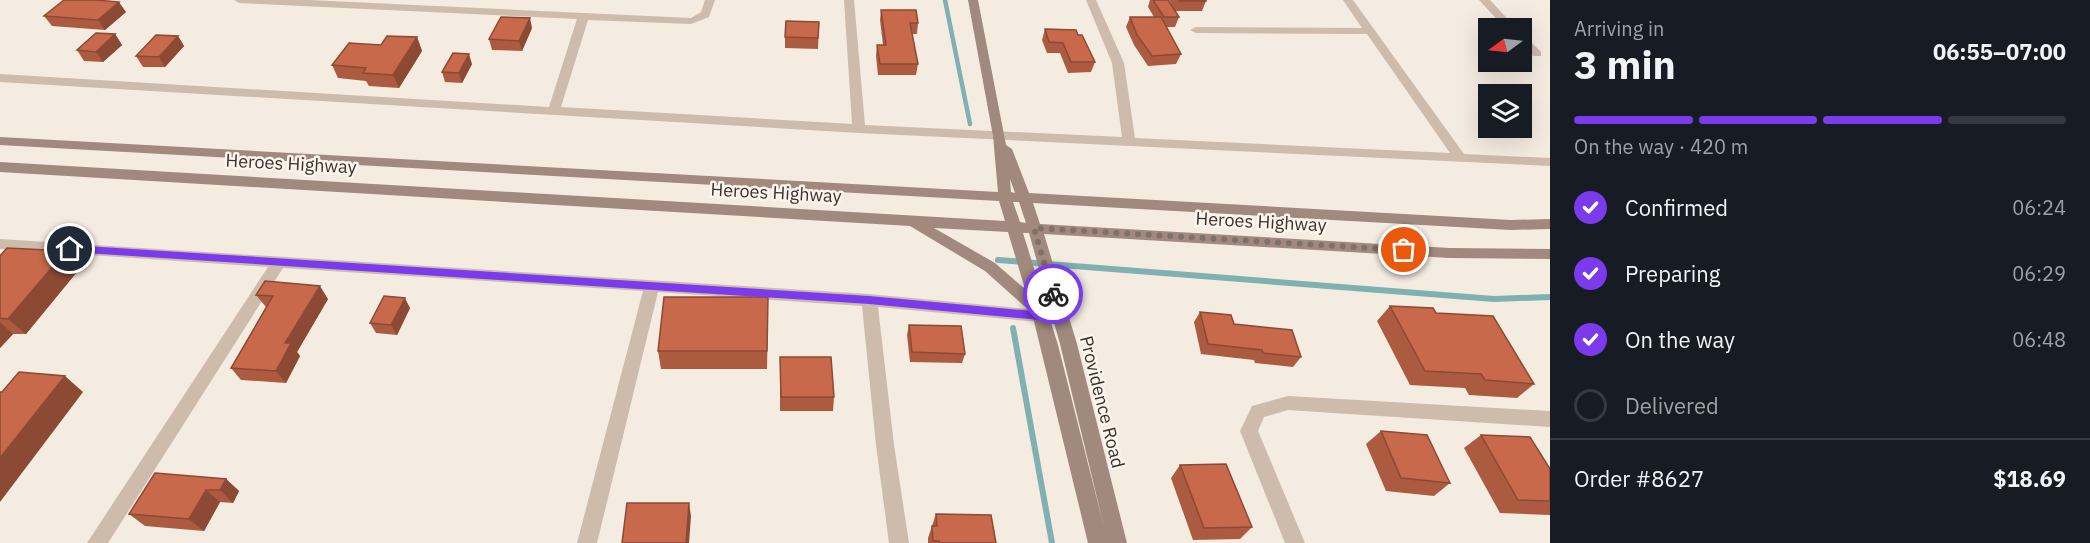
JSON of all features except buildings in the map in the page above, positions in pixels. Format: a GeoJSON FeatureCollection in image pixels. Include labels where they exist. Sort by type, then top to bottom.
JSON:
{"type":"FeatureCollection","features":[{"type":"Feature","properties":{"kind":"main road","name":"Providence Road"},"geometry":{"type":"LineString","coordinates":[[973,0],[999,136],[1005,198],[1041,313],[1098,543]]}},
{"type":"Feature","properties":{"kind":"main road","name":"Providence Road"},"geometry":{"type":"LineString","coordinates":[[999,136],[1026,200],[1060,318],[1117,543]]}},
{"type":"Feature","properties":{"kind":"main road","name":"Heroes Highway"},"geometry":{"type":"LineString","coordinates":[[0,141],[1026,200],[1082,201],[1511,225],[1550,224]]}},
{"type":"Feature","properties":{"kind":"main road","name":"Heroes Highway"},"geometry":{"type":"LineString","coordinates":[[0,167],[1450,253],[1550,254]]}},
{"type":"Feature","properties":{"kind":"main road"},"geometry":{"type":"LineString","coordinates":[[911,220],[990,267],[1041,313]]}},
{"type":"Feature","properties":{"kind":"street"},"geometry":{"type":"LineString","coordinates":[[239,0],[438,4],[584,16],[691,21],[700,20],[705,15],[710,0]]}},
{"type":"Feature","properties":{"kind":"street"},"geometry":{"type":"LineString","coordinates":[[849,0],[859,129]]}},
{"type":"Feature","properties":{"kind":"street"},"geometry":{"type":"LineString","coordinates":[[1091,0],[1118,63],[1129,141]]}},
{"type":"Feature","properties":{"kind":"street"},"geometry":{"type":"LineString","coordinates":[[1348,0],[1460,156]]}},
{"type":"Feature","properties":{"kind":"street"},"geometry":{"type":"LineString","coordinates":[[1484,0],[1502,18]]}},
{"type":"Feature","properties":{"kind":"street"},"geometry":{"type":"LineString","coordinates":[[554,111],[584,16]]}},
{"type":"Feature","properties":{"kind":"street"},"geometry":{"type":"LineString","coordinates":[[1196,30],[1370,31]]}},
{"type":"Feature","properties":{"kind":"street"},"geometry":{"type":"LineString","coordinates":[[1532,49],[1537,54]]}},
{"type":"Feature","properties":{"kind":"street"},"geometry":{"type":"LineString","coordinates":[[0,78],[859,129],[1550,162]]}},
{"type":"Feature","properties":{"kind":"street"},"geometry":{"type":"LineString","coordinates":[[0,244],[869,300],[1041,313],[1060,318]]}},
{"type":"Feature","properties":{"kind":"street"},"geometry":{"type":"LineString","coordinates":[[97,543],[279,262]]}},
{"type":"Feature","properties":{"kind":"street"},"geometry":{"type":"LineString","coordinates":[[586,543],[652,286]]}},
{"type":"Feature","properties":{"kind":"street"},"geometry":{"type":"LineString","coordinates":[[869,300],[885,445],[900,543]]}},
{"type":"Feature","properties":{"kind":"street"},"geometry":{"type":"LineString","coordinates":[[1295,543],[1249,431],[1258,411],[1288,404],[1550,419]]}},
{"type":"Feature","properties":{"kind":"waterway"},"geometry":{"type":"LineString","coordinates":[[945,0],[970,124]]}},
{"type":"Feature","properties":{"kind":"waterway"},"geometry":{"type":"LineString","coordinates":[[998,260],[1494,299],[1550,297]]}},
{"type":"Feature","properties":{"kind":"waterway"},"geometry":{"type":"LineString","coordinates":[[1013,328],[1052,543]]}},
{"type":"Feature","properties":{"kind":"way so far"},"geometry":{"type":"LineString","coordinates":[[1053,294],[1034,228],[1404,250]]}},
{"type":"Feature","properties":{"kind":"route"},"geometry":{"type":"LineString","coordinates":[[70,249],[869,300],[1060,318],[1053,294]]}}]}
